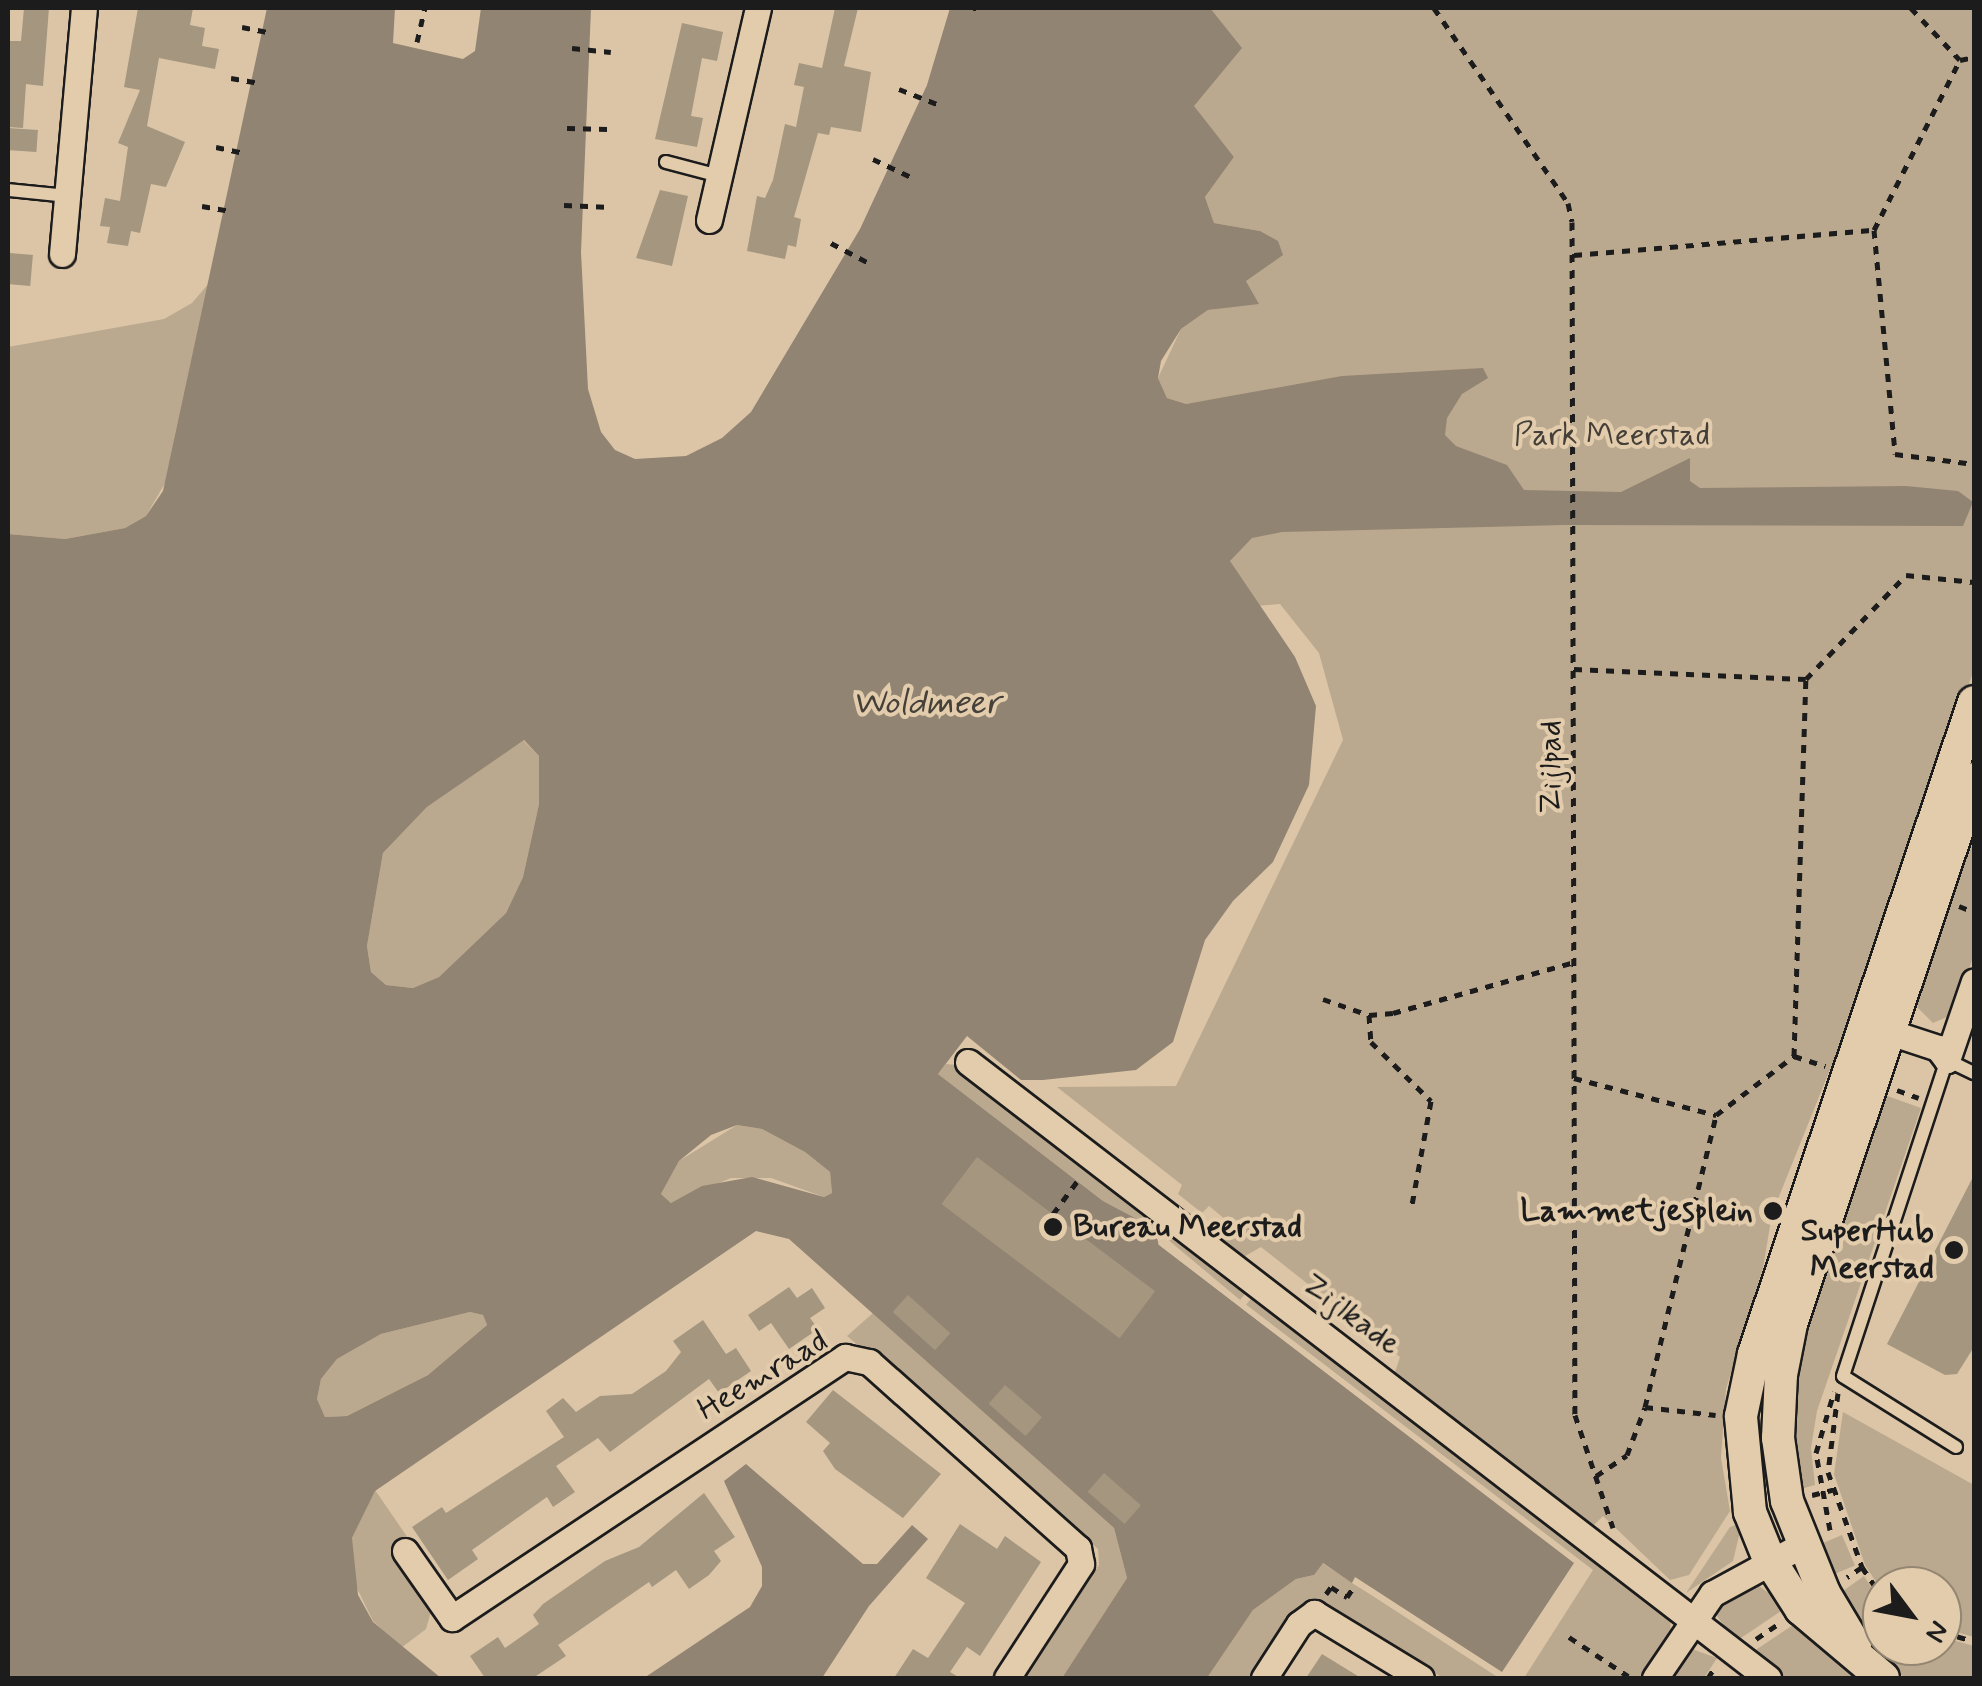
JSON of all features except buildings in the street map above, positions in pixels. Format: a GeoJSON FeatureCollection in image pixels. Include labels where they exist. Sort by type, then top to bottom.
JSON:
{"type":"FeatureCollection","features":[{"type":"Feature","properties":{"kind":"street"},"geometry":{"type":"LineString","coordinates":[[62,254],[84,8]]}},
{"type":"Feature","properties":{"kind":"street"},"geometry":{"type":"LineString","coordinates":[[709,220],[758,8]]}},
{"type":"Feature","properties":{"kind":"street"},"geometry":{"type":"LineString","coordinates":[[1875,1672],[1802,1545],[1787,1501],[1778,1438],[1782,1374],[1791,1324],[1974,702]]}},
{"type":"Feature","properties":{"kind":"street"},"geometry":{"type":"LineString","coordinates":[[1875,1672],[1801,1609],[1757,1565],[1740,1461],[1747,1378],[1974,779]]}},
{"type":"Feature","properties":{"kind":"street"},"geometry":{"type":"LineString","coordinates":[[1947,1060],[1974,981]]}},
{"type":"Feature","properties":{"kind":"street"},"geometry":{"type":"LineString","coordinates":[[1877,1028],[1938,1048],[1947,1060]]}},
{"type":"Feature","properties":{"kind":"street","name":"Zijlkade"},"geometry":{"type":"LineString","coordinates":[[968,1062],[1621,1560],[1693,1622],[1768,1678]]}},
{"type":"Feature","properties":{"kind":"street","name":"Heemraad"},"geometry":{"type":"LineString","coordinates":[[405,1551],[452,1618],[846,1356],[869,1362],[1078,1548],[1081,1564],[1007,1678]]}},
{"type":"Feature","properties":{"kind":"street"},"geometry":{"type":"LineString","coordinates":[[1655,1678],[1712,1594],[1757,1565],[1802,1545]]}},
{"type":"Feature","properties":{"kind":"street"},"geometry":{"type":"LineString","coordinates":[[1264,1678],[1299,1624],[1314,1613],[1420,1678]]}},
{"type":"Feature","properties":{"kind":"lane"},"geometry":{"type":"LineString","coordinates":[[666,162],[720,176]]}},
{"type":"Feature","properties":{"kind":"lane"},"geometry":{"type":"LineString","coordinates":[[8,190],[67,196]]}},
{"type":"Feature","properties":{"kind":"lane"},"geometry":{"type":"LineString","coordinates":[[1956,1447],[1843,1376],[1947,1060],[1974,1073]]}},
{"type":"Feature","properties":{"kind":"path"},"geometry":{"type":"LineString","coordinates":[[417,42],[425,8]]}},
{"type":"Feature","properties":{"kind":"path","name":"Zijlpad"},"geometry":{"type":"LineString","coordinates":[[1434,8],[1568,202],[1574,255],[1576,1415],[1621,1560]]}},
{"type":"Feature","properties":{"kind":"path"},"geometry":{"type":"LineString","coordinates":[[1911,8],[1960,60]]}},
{"type":"Feature","properties":{"kind":"path"},"geometry":{"type":"LineString","coordinates":[[242,27],[268,32]]}},
{"type":"Feature","properties":{"kind":"path"},"geometry":{"type":"LineString","coordinates":[[572,48],[610,52]]}},
{"type":"Feature","properties":{"kind":"path"},"geometry":{"type":"LineString","coordinates":[[1960,60],[1974,57]]}},
{"type":"Feature","properties":{"kind":"path"},"geometry":{"type":"LineString","coordinates":[[1960,60],[1874,230],[1895,454],[1974,464]]}},
{"type":"Feature","properties":{"kind":"path"},"geometry":{"type":"LineString","coordinates":[[231,78],[260,83]]}},
{"type":"Feature","properties":{"kind":"path"},"geometry":{"type":"LineString","coordinates":[[898,89],[942,106]]}},
{"type":"Feature","properties":{"kind":"path"},"geometry":{"type":"LineString","coordinates":[[567,128],[608,129]]}},
{"type":"Feature","properties":{"kind":"path"},"geometry":{"type":"LineString","coordinates":[[216,147],[245,153]]}},
{"type":"Feature","properties":{"kind":"path"},"geometry":{"type":"LineString","coordinates":[[872,159],[911,177]]}},
{"type":"Feature","properties":{"kind":"path"},"geometry":{"type":"LineString","coordinates":[[564,205],[611,206]]}},
{"type":"Feature","properties":{"kind":"path"},"geometry":{"type":"LineString","coordinates":[[202,206],[232,211]]}},
{"type":"Feature","properties":{"kind":"path"},"geometry":{"type":"LineString","coordinates":[[1574,255],[1874,230]]}},
{"type":"Feature","properties":{"kind":"path"},"geometry":{"type":"LineString","coordinates":[[831,243],[867,262]]}},
{"type":"Feature","properties":{"kind":"path"},"geometry":{"type":"LineString","coordinates":[[1596,1476],[1628,1455],[1645,1407],[1716,1115],[1794,1056],[1806,680],[1906,575],[1974,582]]}},
{"type":"Feature","properties":{"kind":"path"},"geometry":{"type":"LineString","coordinates":[[1574,669],[1806,680]]}},
{"type":"Feature","properties":{"kind":"path"},"geometry":{"type":"LineString","coordinates":[[1956,905],[1974,912]]}},
{"type":"Feature","properties":{"kind":"path"},"geometry":{"type":"LineString","coordinates":[[1323,1000],[1369,1015],[1575,962]]}},
{"type":"Feature","properties":{"kind":"path"},"geometry":{"type":"LineString","coordinates":[[1369,1015],[1371,1042],[1431,1101],[1411,1210]]}},
{"type":"Feature","properties":{"kind":"path"},"geometry":{"type":"LineString","coordinates":[[1574,1078],[1716,1115]]}},
{"type":"Feature","properties":{"kind":"path"},"geometry":{"type":"LineString","coordinates":[[1053,1214],[1078,1180]]}},
{"type":"Feature","properties":{"kind":"path"},"geometry":{"type":"LineString","coordinates":[[1802,1545],[1831,1529],[1816,1453],[1828,1401],[1843,1376]]}},
{"type":"Feature","properties":{"kind":"path"},"geometry":{"type":"LineString","coordinates":[[1645,1407],[1726,1416]]}},
{"type":"Feature","properties":{"kind":"path"},"geometry":{"type":"LineString","coordinates":[[1569,1638],[1628,1676]]}},
{"type":"Feature","properties":{"kind":"green space","name":"Park Meerstad"},"geometry":{"type":"Polygon","coordinates":[[[1210,8],[1974,8],[1974,669],[1843,1063],[1833,1062],[1772,1214],[1763,1268],[1726,1389],[1721,1458],[1730,1511],[1689,1575],[1670,1580],[1603,1516],[1593,1526],[1394,1375],[1400,1357],[1261,1247],[1240,1259],[1219,1241],[1231,1224],[1209,1206],[1202,1213],[1178,1194],[1182,1185],[1057,1087],[1176,1086],[1343,740],[1319,653],[1280,604],[1255,606],[1230,561],[1237,547],[1218,399],[1186,404],[1167,398],[1158,378],[1181,329],[1208,310],[1258,303],[1246,281],[1260,231],[1214,223],[1205,197],[1234,157],[1194,107],[1210,8]]]}},
{"type":"Feature","properties":{"kind":"green space"},"geometry":{"type":"Polygon","coordinates":[[[210,282],[172,471],[146,516],[125,528],[65,539],[8,534],[8,347],[164,319],[192,303],[210,282]]]}},
{"type":"Feature","properties":{"kind":"green space"},"geometry":{"type":"Polygon","coordinates":[[[523,740],[539,756],[539,804],[523,877],[506,913],[439,977],[413,988],[386,985],[371,972],[367,946],[383,853],[427,807],[523,740]]]}},
{"type":"Feature","properties":{"kind":"green space"},"geometry":{"type":"Polygon","coordinates":[[[1974,840],[1974,954],[1954,1014],[1933,1023],[1918,1008],[1914,989],[1974,840]]]}},
{"type":"Feature","properties":{"kind":"green space"},"geometry":{"type":"Polygon","coordinates":[[[946,1064],[957,1065],[1249,1289],[1240,1300],[1154,1228],[1103,1201],[938,1074],[946,1064]]]}},
{"type":"Feature","properties":{"kind":"green space"},"geometry":{"type":"Polygon","coordinates":[[[1879,1093],[1921,1108],[1817,1411],[1811,1448],[1815,1485],[1797,1490],[1790,1443],[1796,1348],[1879,1093]]]}},
{"type":"Feature","properties":{"kind":"green space"},"geometry":{"type":"Polygon","coordinates":[[[737,1125],[762,1129],[805,1152],[830,1172],[832,1193],[824,1197],[771,1178],[731,1178],[671,1203],[661,1194],[679,1161],[737,1125]]]}},
{"type":"Feature","properties":{"kind":"green space"},"geometry":{"type":"Polygon","coordinates":[[[1255,1293],[1670,1617],[1671,1632],[1642,1678],[1524,1678],[1593,1570],[1246,1305],[1255,1293]]]}},
{"type":"Feature","properties":{"kind":"green space"},"geometry":{"type":"Polygon","coordinates":[[[470,1312],[483,1315],[487,1325],[428,1375],[347,1416],[325,1417],[317,1399],[321,1379],[337,1359],[381,1334],[470,1312]]]}},
{"type":"Feature","properties":{"kind":"green space"},"geometry":{"type":"Polygon","coordinates":[[[873,1313],[1114,1528],[1127,1578],[1062,1678],[1024,1678],[1099,1565],[1098,1549],[847,1336],[873,1313]]]}},
{"type":"Feature","properties":{"kind":"green space"},"geometry":{"type":"Polygon","coordinates":[[[1843,1412],[1974,1485],[1974,1637],[1962,1634],[1962,1566],[1866,1566],[1834,1474],[1843,1412]]]}},
{"type":"Feature","properties":{"kind":"green space"},"geometry":{"type":"Polygon","coordinates":[[[375,1490],[408,1538],[393,1550],[432,1608],[426,1629],[401,1648],[373,1621],[353,1580],[352,1538],[375,1490]]]}},
{"type":"Feature","properties":{"kind":"green space"},"geometry":{"type":"Polygon","coordinates":[[[1742,1523],[1733,1561],[1686,1593],[1730,1527],[1742,1523]]]}},
{"type":"Feature","properties":{"kind":"green space"},"geometry":{"type":"Polygon","coordinates":[[[1842,1535],[1855,1565],[1826,1577],[1813,1547],[1842,1535]]]}},
{"type":"Feature","properties":{"kind":"green space"},"geometry":{"type":"Polygon","coordinates":[[[1322,1563],[1499,1678],[1443,1678],[1315,1600],[1301,1606],[1253,1678],[1207,1678],[1253,1610],[1296,1579],[1314,1575],[1322,1563]]]}},
{"type":"Feature","properties":{"kind":"green space"},"geometry":{"type":"Polygon","coordinates":[[[1862,1577],[1862,1630],[1836,1596],[1862,1577]]]}},
{"type":"Feature","properties":{"kind":"green space"},"geometry":{"type":"Polygon","coordinates":[[[1758,1585],[1787,1607],[1735,1642],[1715,1613],[1744,1586],[1758,1585]]]}},
{"type":"Feature","properties":{"kind":"green space"},"geometry":{"type":"Polygon","coordinates":[[[1799,1621],[1863,1678],[1784,1678],[1751,1653],[1799,1621]]]}},
{"type":"Feature","properties":{"kind":"green space"},"geometry":{"type":"Polygon","coordinates":[[[1962,1643],[1974,1646],[1974,1678],[1905,1678],[1891,1666],[1962,1666],[1962,1643]]]}},
{"type":"Feature","properties":{"kind":"green space"},"geometry":{"type":"Polygon","coordinates":[[[1689,1648],[1717,1658],[1704,1678],[1669,1678],[1689,1648]]]}},
{"type":"Feature","properties":{"kind":"water","name":"Woldmeer"},"geometry":{"type":"Polygon","coordinates":[[[267,8],[395,8],[393,43],[463,59],[475,51],[481,8],[591,8],[581,252],[588,389],[601,432],[615,450],[635,459],[686,456],[722,438],[751,412],[860,229],[927,85],[950,8],[1210,8],[1242,48],[1194,106],[1234,157],[1205,197],[1214,223],[1260,231],[1278,241],[1283,255],[1246,281],[1259,304],[1208,310],[1181,329],[1161,361],[1158,378],[1167,398],[1186,404],[1342,376],[1483,368],[1488,378],[1462,394],[1447,418],[1445,435],[1456,446],[1507,465],[1524,490],[1621,492],[1690,458],[1690,481],[1700,488],[1906,486],[1958,491],[1973,502],[1963,526],[1563,525],[1282,532],[1252,538],[1230,561],[1295,657],[1316,706],[1309,785],[1273,862],[1233,901],[1205,940],[1173,1042],[1136,1070],[1021,1080],[967,1036],[938,1074],[1103,1201],[1154,1228],[1159,1245],[1575,1563],[1502,1673],[1356,1578],[1352,1583],[1323,1563],[1314,1575],[1296,1579],[1253,1610],[1207,1678],[1062,1678],[1127,1578],[1114,1528],[789,1239],[756,1231],[375,1491],[352,1538],[358,1595],[373,1622],[441,1678],[8,1678],[8,534],[65,539],[125,528],[146,516],[163,491],[267,8]],[[524,740],[427,807],[383,853],[367,946],[371,972],[386,985],[413,988],[439,977],[506,913],[523,877],[539,804],[539,756],[524,740]],[[737,1125],[711,1135],[679,1161],[661,1194],[671,1203],[702,1186],[752,1177],[824,1197],[832,1193],[830,1172],[805,1152],[762,1129],[737,1125]],[[470,1312],[381,1334],[337,1359],[321,1379],[317,1399],[325,1417],[347,1416],[428,1375],[487,1325],[483,1315],[470,1312]]]}},
{"type":"Feature","properties":{"kind":"water"},"geometry":{"type":"Polygon","coordinates":[[[746,1464],[863,1564],[877,1564],[912,1525],[928,1539],[869,1606],[822,1678],[644,1678],[750,1607],[762,1586],[762,1567],[724,1481],[746,1464]]]}},
{"type":"Feature","properties":{"kind":"pier"},"geometry":{"type":"Polygon","coordinates":[[[1162,1240],[1579,1560],[1505,1676],[1352,1583],[1355,1577],[1502,1672],[1574,1563],[1158,1244],[1162,1240]]]}},
{"type":"Feature","properties":{"kind":"place","name":"Lammetjesplein"},"geometry":{"type":"Point","coordinates":[1773,1211]}},
{"type":"Feature","properties":{"kind":"place","name":"Bureau Meerstad"},"geometry":{"type":"Point","coordinates":[1053,1227]}},
{"type":"Feature","properties":{"kind":"place","name":"SuperHub Meerstad"},"geometry":{"type":"Point","coordinates":[1954,1250]}}]}
